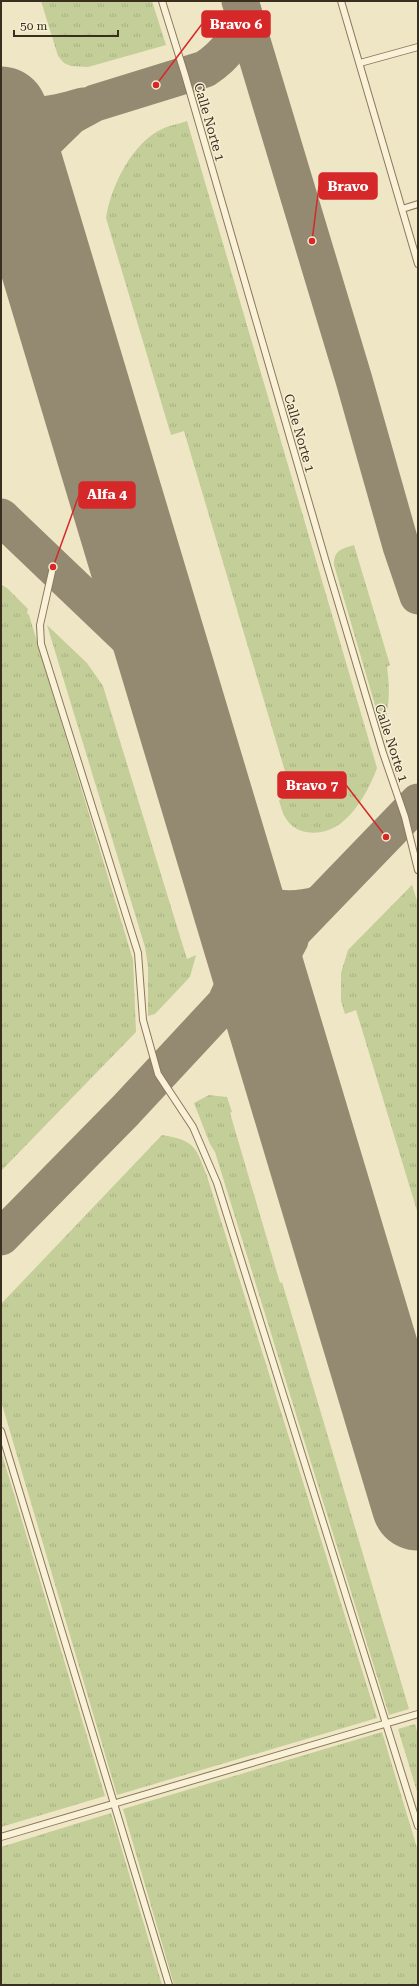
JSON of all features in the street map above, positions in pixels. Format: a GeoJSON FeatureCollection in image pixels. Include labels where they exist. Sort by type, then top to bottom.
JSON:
{"type":"FeatureCollection","features":[{"type":"Feature","properties":{"kind":"lane","name":"Calle Norte 1"},"geometry":{"type":"LineString","coordinates":[[162,1],[326,562],[383,753],[405,817],[418,870]]}},
{"type":"Feature","properties":{"kind":"lane"},"geometry":{"type":"LineString","coordinates":[[341,1],[418,264]]}},
{"type":"Feature","properties":{"kind":"lane"},"geometry":{"type":"LineString","coordinates":[[360,63],[418,47]]}},
{"type":"Feature","properties":{"kind":"lane"},"geometry":{"type":"LineString","coordinates":[[402,208],[418,204]]}},
{"type":"Feature","properties":{"kind":"lane"},"geometry":{"type":"LineString","coordinates":[[53,567],[40,625],[41,644],[138,953],[143,1020],[158,1074],[193,1127],[217,1183],[418,1826]]}},
{"type":"Feature","properties":{"kind":"lane"},"geometry":{"type":"LineString","coordinates":[[1,1432],[169,1985]]}},
{"type":"Feature","properties":{"kind":"lane"},"geometry":{"type":"LineString","coordinates":[[1,1837],[418,1714]]}},
{"type":"Feature","properties":{"kind":"green space"},"geometry":{"type":"Polygon","coordinates":[[[41,1],[152,1],[166,45],[88,67],[71,66],[64,63],[58,56],[41,1]]]}},
{"type":"Feature","properties":{"kind":"green space"},"geometry":{"type":"Polygon","coordinates":[[[187,121],[377,768],[366,791],[351,814],[331,829],[319,832],[306,832],[295,828],[287,820],[282,811],[279,800],[292,795],[184,431],[171,435],[106,218],[118,179],[133,154],[142,143],[164,128],[187,121]]]}},
{"type":"Feature","properties":{"kind":"green space"},"geometry":{"type":"Polygon","coordinates":[[[354,545],[390,665],[387,667],[389,691],[387,714],[382,729],[334,565],[335,556],[339,551],[354,545]]]}},
{"type":"Feature","properties":{"kind":"green space"},"geometry":{"type":"Polygon","coordinates":[[[1,585],[7,588],[28,609],[27,613],[29,615],[133,960],[136,1032],[1,1171],[1,585]]]}},
{"type":"Feature","properties":{"kind":"green space"},"geometry":{"type":"Polygon","coordinates":[[[47,625],[87,663],[103,686],[187,959],[196,955],[190,977],[155,1014],[148,1016],[148,967],[145,947],[47,625]]]}},
{"type":"Feature","properties":{"kind":"green space"},"geometry":{"type":"Polygon","coordinates":[[[412,885],[418,904],[418,1214],[356,1010],[345,1014],[341,1001],[341,973],[348,950],[412,885]]]}},
{"type":"Feature","properties":{"kind":"green space"},"geometry":{"type":"Polygon","coordinates":[[[209,1095],[227,1097],[232,1112],[230,1113],[280,1283],[282,1282],[409,1709],[389,1715],[215,1152],[210,1144],[194,1103],[209,1095]]]}},
{"type":"Feature","properties":{"kind":"green space"},"geometry":{"type":"Polygon","coordinates":[[[162,1135],[188,1142],[200,1157],[377,1718],[117,1795],[1,1401],[1,1304],[162,1135]]]}},
{"type":"Feature","properties":{"kind":"green space"},"geometry":{"type":"Polygon","coordinates":[[[1,1451],[105,1796],[1,1827],[1,1451]]]}},
{"type":"Feature","properties":{"kind":"green space"},"geometry":{"type":"Polygon","coordinates":[[[415,1724],[418,1735],[418,1795],[398,1729],[415,1724]]]}},
{"type":"Feature","properties":{"kind":"green space"},"geometry":{"type":"Polygon","coordinates":[[[382,1732],[418,1851],[418,1985],[174,1985],[123,1809],[382,1732]]]}},
{"type":"Feature","properties":{"kind":"green space"},"geometry":{"type":"Polygon","coordinates":[[[111,1813],[162,1985],[1,1985],[1,1847],[111,1813]]]}},
{"type":"Feature","properties":{"kind":"taxiway"},"geometry":{"type":"LineString","coordinates":[[240,1],[354,380],[401,546],[418,596]]}},
{"type":"Feature","properties":{"kind":"taxiway"},"geometry":{"type":"LineString","coordinates":[[1,193],[25,161],[71,116],[95,103],[205,69],[213,64],[231,45],[235,38],[239,29],[243,11]]}},
{"type":"Feature","properties":{"kind":"taxiway"},"geometry":{"type":"LineString","coordinates":[[1,98],[9,106],[29,114],[51,114],[83,106]]}},
{"type":"Feature","properties":{"kind":"taxiway"},"geometry":{"type":"LineString","coordinates":[[1,162],[4,142],[2,116]]}},
{"type":"Feature","properties":{"kind":"taxiway"},"geometry":{"type":"LineString","coordinates":[[1,517],[135,645],[157,676],[188,732]]}},
{"type":"Feature","properties":{"kind":"taxiway"},"geometry":{"type":"LineString","coordinates":[[1,1237],[125,1111],[257,969],[418,802]]}},
{"type":"Feature","properties":{"kind":"taxiway"},"geometry":{"type":"LineString","coordinates":[[228,871],[237,888],[247,897],[266,906],[288,909],[309,907],[319,904]]}},
{"type":"Feature","properties":{"kind":"taxiway"},"geometry":{"type":"LineString","coordinates":[[228,871],[239,919],[241,951],[235,982],[228,997]]}},
{"type":"Feature","properties":{"kind":"taxiway"},"geometry":{"type":"LineString","coordinates":[[279,1043],[276,1003],[277,977],[279,965],[290,940]]}},
{"type":"Feature","properties":{"kind":"runway"},"geometry":{"type":"LineString","coordinates":[[1,113],[418,1504]]}},
{"type":"Feature","properties":{"kind":"place","name":"Bravo 6"},"geometry":{"type":"Point","coordinates":[156,85]}},
{"type":"Feature","properties":{"kind":"place","name":"Bravo"},"geometry":{"type":"Point","coordinates":[312,241]}},
{"type":"Feature","properties":{"kind":"place","name":"Alfa 4"},"geometry":{"type":"Point","coordinates":[53,567]}},
{"type":"Feature","properties":{"kind":"place","name":"Bravo 7"},"geometry":{"type":"Point","coordinates":[386,837]}}]}
